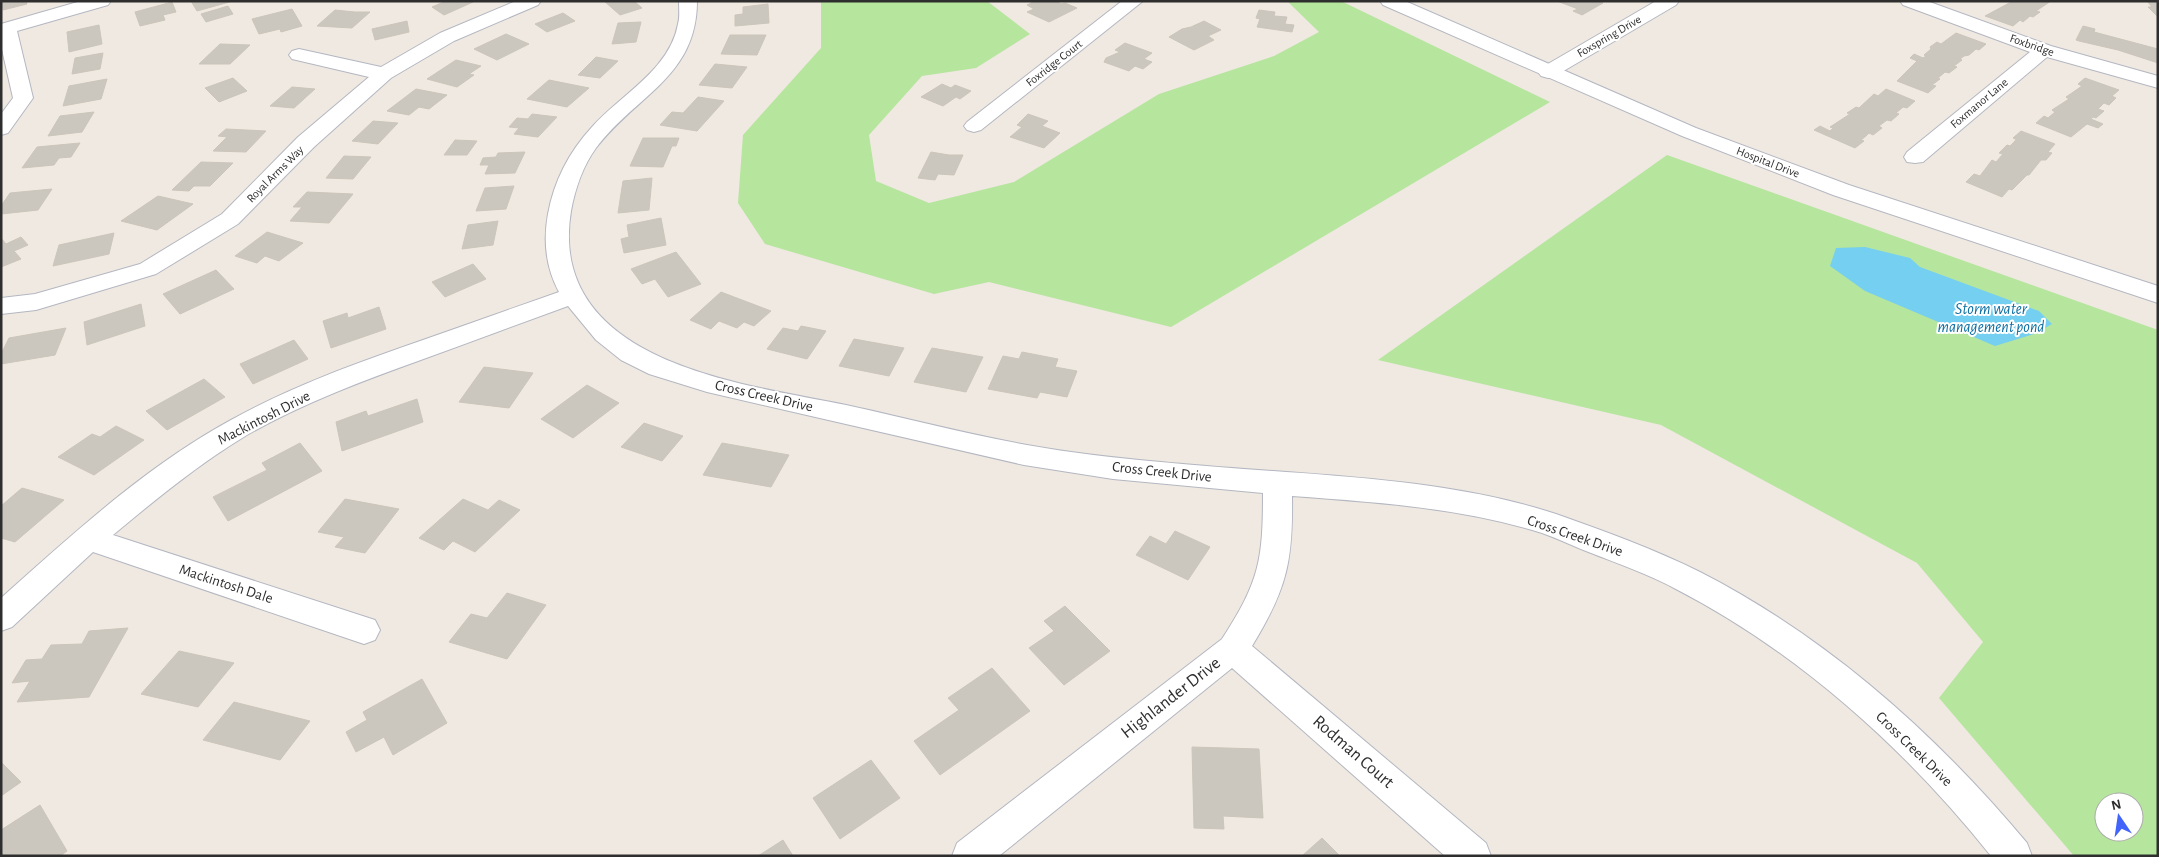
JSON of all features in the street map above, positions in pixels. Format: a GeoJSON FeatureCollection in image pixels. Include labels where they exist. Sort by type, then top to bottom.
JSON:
{"type":"FeatureCollection","features":[{"type":"Feature","properties":{"kind":"street"},"geometry":{"type":"LineString","coordinates":[[1,129],[23,98],[4,29],[102,1]]}},
{"type":"Feature","properties":{"kind":"street","name":"Royal Arms Way"},"geometry":{"type":"LineString","coordinates":[[1,306],[36,302],[148,269],[230,219],[306,142],[384,74],[447,38],[532,1]]}},
{"type":"Feature","properties":{"kind":"street","name":"Cross Creek Drive"},"geometry":{"type":"LineString","coordinates":[[688,1],[690,15],[688,29],[672,60],[588,144],[574,168],[562,196],[558,226],[558,246],[561,269],[572,296],[596,324],[640,360],[679,375],[739,391],[993,447],[1085,464],[1277,484],[1396,493],[1466,503],[1547,523],[1632,556],[1694,584],[1776,634],[1848,689],[1900,733],[1953,786],[2014,856]]}},
{"type":"Feature","properties":{"kind":"street","name":"Foxridge Court"},"geometry":{"type":"LineString","coordinates":[[974,126],[1134,1]]}},
{"type":"Feature","properties":{"kind":"street","name":"Hospital Drive"},"geometry":{"type":"LineString","coordinates":[[1389,1],[1689,132],[1841,190],[2158,295]]}},
{"type":"Feature","properties":{"kind":"street","name":"Foxbridge"},"geometry":{"type":"LineString","coordinates":[[1909,1],[1935,5],[2044,50],[2158,82]]}},
{"type":"Feature","properties":{"kind":"street","name":"Foxspring Drive"},"geometry":{"type":"LineString","coordinates":[[1548,72],[1661,3]]}},
{"type":"Feature","properties":{"kind":"street","name":"Foxmanor Lane"},"geometry":{"type":"LineString","coordinates":[[1914,157],[2044,50]]}},
{"type":"Feature","properties":{"kind":"street"},"geometry":{"type":"LineString","coordinates":[[299,55],[384,74]]}},
{"type":"Feature","properties":{"kind":"street","name":"Mackintosh Drive"},"geometry":{"type":"LineString","coordinates":[[1,618],[88,538],[152,486],[216,442],[283,405],[352,375],[572,296]]}},
{"type":"Feature","properties":{"kind":"street","name":"Highlander Drive"},"geometry":{"type":"LineString","coordinates":[[970,856],[1233,649],[1252,619],[1270,580],[1277,539],[1277,484]]}},
{"type":"Feature","properties":{"kind":"street","name":"Mackintosh Dale"},"geometry":{"type":"LineString","coordinates":[[88,538],[364,630]]}},
{"type":"Feature","properties":{"kind":"street","name":"Rodman Court"},"geometry":{"type":"LineString","coordinates":[[1233,649],[1473,856]]}},
{"type":"Feature","properties":{"kind":"green space"},"geometry":{"type":"Polygon","coordinates":[[[821,1],[987,1],[1030,34],[976,68],[922,76],[869,135],[876,181],[929,203],[1014,182],[1159,94],[1274,56],[1319,32],[1287,1],[1341,1],[1550,102],[1171,327],[989,282],[934,294],[765,244],[738,203],[743,135],[821,48],[821,1]]]}},
{"type":"Feature","properties":{"kind":"green space"},"geometry":{"type":"Polygon","coordinates":[[[1667,155],[2158,330],[2158,856],[2074,856],[1939,698],[1983,642],[1917,563],[1661,425],[1378,360],[1667,155]]]}},
{"type":"Feature","properties":{"kind":"water","name":"Storm water management pond"},"geometry":{"type":"Polygon","coordinates":[[[1865,247],[1910,258],[1920,267],[2039,311],[2052,324],[2034,334],[1995,346],[1865,291],[1830,266],[1836,248],[1865,247]]]}},
{"type":"Feature","properties":{"kind":"building"},"geometry":{"type":"Polygon","coordinates":[[[1,1],[26,1],[27,4],[3,10],[1,1]]]}},
{"type":"Feature","properties":{"kind":"building"},"geometry":{"type":"Polygon","coordinates":[[[191,1],[233,1],[197,11],[191,1]]]}},
{"type":"Feature","properties":{"kind":"building"},"geometry":{"type":"Polygon","coordinates":[[[446,1],[473,2],[444,15],[432,7],[446,1]]]}},
{"type":"Feature","properties":{"kind":"building"},"geometry":{"type":"Polygon","coordinates":[[[604,1],[634,1],[642,8],[620,15],[604,1]]]}},
{"type":"Feature","properties":{"kind":"building"},"geometry":{"type":"Polygon","coordinates":[[[1035,1],[1057,1],[1061,4],[1065,3],[1077,8],[1049,22],[1027,12],[1034,9],[1027,5],[1035,1]]]}},
{"type":"Feature","properties":{"kind":"building"},"geometry":{"type":"Polygon","coordinates":[[[1557,1],[1598,1],[1603,3],[1582,15],[1573,11],[1578,9],[1557,1]]]}},
{"type":"Feature","properties":{"kind":"building"},"geometry":{"type":"Polygon","coordinates":[[[2008,1],[2051,1],[2036,11],[2040,12],[2033,17],[2030,16],[2023,22],[2020,20],[2013,26],[1985,16],[2011,2],[2008,1]]]}},
{"type":"Feature","properties":{"kind":"building"},"geometry":{"type":"Polygon","coordinates":[[[2147,1],[2158,1],[2158,17],[2148,7],[2152,7],[2147,1]]]}},
{"type":"Feature","properties":{"kind":"building"},"geometry":{"type":"Polygon","coordinates":[[[172,2],[176,12],[163,15],[165,20],[140,26],[135,12],[172,2]]]}},
{"type":"Feature","properties":{"kind":"building"},"geometry":{"type":"Polygon","coordinates":[[[768,4],[769,23],[735,26],[735,15],[743,14],[743,7],[768,4]]]}},
{"type":"Feature","properties":{"kind":"building"},"geometry":{"type":"Polygon","coordinates":[[[228,6],[233,14],[206,22],[201,14],[228,6]]]}},
{"type":"Feature","properties":{"kind":"building"},"geometry":{"type":"Polygon","coordinates":[[[292,9],[302,26],[281,32],[280,29],[259,34],[252,19],[292,9]]]}},
{"type":"Feature","properties":{"kind":"building"},"geometry":{"type":"Polygon","coordinates":[[[335,10],[370,12],[352,28],[317,26],[335,10]]]}},
{"type":"Feature","properties":{"kind":"building"},"geometry":{"type":"Polygon","coordinates":[[[1259,10],[1275,12],[1274,16],[1287,17],[1285,24],[1294,25],[1292,32],[1257,27],[1260,19],[1256,18],[1259,10]]]}},
{"type":"Feature","properties":{"kind":"building"},"geometry":{"type":"Polygon","coordinates":[[[563,13],[575,21],[547,32],[535,24],[563,13]]]}},
{"type":"Feature","properties":{"kind":"building"},"geometry":{"type":"Polygon","coordinates":[[[407,21],[409,32],[375,40],[372,29],[407,21]]]}},
{"type":"Feature","properties":{"kind":"building"},"geometry":{"type":"Polygon","coordinates":[[[1204,21],[1221,30],[1208,36],[1214,40],[1194,50],[1169,37],[1182,29],[1204,21]]]}},
{"type":"Feature","properties":{"kind":"building"},"geometry":{"type":"Polygon","coordinates":[[[641,22],[636,42],[612,44],[618,23],[641,22]]]}},
{"type":"Feature","properties":{"kind":"building"},"geometry":{"type":"Polygon","coordinates":[[[99,25],[102,44],[69,52],[67,32],[99,25]]]}},
{"type":"Feature","properties":{"kind":"building"},"geometry":{"type":"Polygon","coordinates":[[[2083,26],[2095,29],[2094,32],[2158,49],[2158,63],[2118,50],[2076,40],[2083,26]]]}},
{"type":"Feature","properties":{"kind":"building"},"geometry":{"type":"Polygon","coordinates":[[[1956,33],[1986,44],[1979,50],[1976,49],[1960,59],[1962,60],[1954,66],[1957,67],[1949,73],[1945,72],[1938,78],[1940,79],[1932,85],[1936,86],[1928,93],[1897,81],[1917,61],[1910,58],[1914,54],[1923,58],[1931,49],[1930,47],[1937,42],[1941,44],[1956,33]]]}},
{"type":"Feature","properties":{"kind":"building"},"geometry":{"type":"Polygon","coordinates":[[[506,34],[529,44],[497,60],[474,49],[506,34]]]}},
{"type":"Feature","properties":{"kind":"building"},"geometry":{"type":"Polygon","coordinates":[[[730,35],[766,35],[757,55],[721,54],[730,35]]]}},
{"type":"Feature","properties":{"kind":"building"},"geometry":{"type":"Polygon","coordinates":[[[1125,43],[1152,53],[1144,59],[1152,62],[1143,69],[1135,66],[1129,71],[1104,62],[1106,58],[1120,52],[1115,50],[1125,43]]]}},
{"type":"Feature","properties":{"kind":"building"},"geometry":{"type":"Polygon","coordinates":[[[220,44],[250,45],[230,64],[199,64],[220,44]]]}},
{"type":"Feature","properties":{"kind":"building"},"geometry":{"type":"Polygon","coordinates":[[[103,53],[100,69],[72,74],[75,58],[103,53]]]}},
{"type":"Feature","properties":{"kind":"building"},"geometry":{"type":"Polygon","coordinates":[[[596,57],[618,61],[600,78],[578,75],[596,57]]]}},
{"type":"Feature","properties":{"kind":"building"},"geometry":{"type":"Polygon","coordinates":[[[456,60],[481,66],[469,74],[474,75],[457,87],[427,79],[456,60]]]}},
{"type":"Feature","properties":{"kind":"building"},"geometry":{"type":"Polygon","coordinates":[[[715,64],[747,67],[732,88],[699,85],[715,64]]]}},
{"type":"Feature","properties":{"kind":"building"},"geometry":{"type":"Polygon","coordinates":[[[233,78],[247,91],[219,102],[205,88],[233,78]]]}},
{"type":"Feature","properties":{"kind":"building"},"geometry":{"type":"Polygon","coordinates":[[[2085,78],[2119,90],[2112,96],[2116,98],[2109,105],[2104,103],[2098,109],[2104,111],[2096,118],[2093,117],[2091,119],[2103,124],[2098,128],[2087,124],[2071,137],[2036,123],[2044,116],[2048,118],[2055,112],[2052,110],[2069,99],[2066,97],[2082,86],[2078,84],[2085,78]]]}},
{"type":"Feature","properties":{"kind":"building"},"geometry":{"type":"Polygon","coordinates":[[[107,79],[101,99],[63,106],[69,86],[107,79]]]}},
{"type":"Feature","properties":{"kind":"building"},"geometry":{"type":"Polygon","coordinates":[[[549,80],[589,88],[567,107],[527,99],[549,80]]]}},
{"type":"Feature","properties":{"kind":"building"},"geometry":{"type":"Polygon","coordinates":[[[942,84],[951,88],[955,85],[971,91],[960,99],[956,97],[943,106],[921,97],[942,84]]]}},
{"type":"Feature","properties":{"kind":"building"},"geometry":{"type":"Polygon","coordinates":[[[292,87],[315,89],[294,108],[270,106],[292,87]]]}},
{"type":"Feature","properties":{"kind":"building"},"geometry":{"type":"Polygon","coordinates":[[[416,89],[447,95],[429,109],[419,107],[409,115],[387,111],[416,89]]]}},
{"type":"Feature","properties":{"kind":"building"},"geometry":{"type":"Polygon","coordinates":[[[1886,89],[1915,101],[1907,108],[1903,107],[1896,113],[1899,114],[1891,121],[1887,120],[1879,126],[1882,128],[1873,135],[1869,133],[1861,140],[1864,141],[1855,148],[1814,130],[1820,126],[1830,131],[1833,128],[1830,127],[1850,114],[1847,113],[1856,107],[1859,108],[1874,94],[1878,96],[1886,89]]]}},
{"type":"Feature","properties":{"kind":"building"},"geometry":{"type":"Polygon","coordinates":[[[698,97],[724,101],[697,131],[660,125],[672,112],[683,113],[698,97]]]}},
{"type":"Feature","properties":{"kind":"building"},"geometry":{"type":"Polygon","coordinates":[[[94,112],[82,132],[48,136],[60,116],[94,112]]]}},
{"type":"Feature","properties":{"kind":"building"},"geometry":{"type":"Polygon","coordinates":[[[532,114],[557,117],[538,137],[514,134],[519,128],[509,127],[517,118],[528,119],[532,114]]]}},
{"type":"Feature","properties":{"kind":"building"},"geometry":{"type":"Polygon","coordinates":[[[1028,114],[1048,121],[1042,126],[1060,133],[1044,148],[1010,137],[1022,127],[1017,125],[1028,114]]]}},
{"type":"Feature","properties":{"kind":"building"},"geometry":{"type":"Polygon","coordinates":[[[373,121],[398,123],[378,144],[352,141],[373,121]]]}},
{"type":"Feature","properties":{"kind":"building"},"geometry":{"type":"Polygon","coordinates":[[[226,129],[266,131],[246,152],[213,151],[227,137],[218,136],[226,129]]]}},
{"type":"Feature","properties":{"kind":"building"},"geometry":{"type":"Polygon","coordinates":[[[2021,131],[2055,144],[2048,152],[2052,153],[2046,160],[2041,160],[2029,175],[2012,190],[2009,189],[2002,197],[1966,182],[1974,174],[1980,176],[1992,160],[1996,162],[2003,154],[1999,153],[2007,145],[2010,146],[2015,141],[2016,139],[2013,138],[2021,131]]]}},
{"type":"Feature","properties":{"kind":"building"},"geometry":{"type":"Polygon","coordinates":[[[643,138],[679,138],[676,146],[672,146],[663,167],[630,166],[643,138]]]}},
{"type":"Feature","properties":{"kind":"building"},"geometry":{"type":"Polygon","coordinates":[[[455,140],[477,141],[467,155],[444,155],[455,140]]]}},
{"type":"Feature","properties":{"kind":"building"},"geometry":{"type":"Polygon","coordinates":[[[80,143],[71,157],[59,158],[54,165],[22,168],[37,147],[80,143]]]}},
{"type":"Feature","properties":{"kind":"building"},"geometry":{"type":"Polygon","coordinates":[[[525,152],[515,173],[485,174],[489,165],[480,165],[483,158],[496,157],[498,153],[525,152]]]}},
{"type":"Feature","properties":{"kind":"building"},"geometry":{"type":"Polygon","coordinates":[[[931,152],[963,155],[954,175],[938,174],[935,180],[918,178],[931,152]]]}},
{"type":"Feature","properties":{"kind":"building"},"geometry":{"type":"Polygon","coordinates":[[[344,156],[371,157],[353,179],[326,178],[344,156]]]}},
{"type":"Feature","properties":{"kind":"building"},"geometry":{"type":"Polygon","coordinates":[[[201,162],[233,163],[210,186],[194,186],[189,191],[172,190],[201,162]]]}},
{"type":"Feature","properties":{"kind":"building"},"geometry":{"type":"Polygon","coordinates":[[[652,178],[649,210],[618,213],[623,181],[652,178]]]}},
{"type":"Feature","properties":{"kind":"building"},"geometry":{"type":"Polygon","coordinates":[[[514,186],[506,209],[476,211],[485,188],[514,186]]]}},
{"type":"Feature","properties":{"kind":"building"},"geometry":{"type":"Polygon","coordinates":[[[52,189],[38,210],[1,214],[1,206],[10,193],[52,189]]]}},
{"type":"Feature","properties":{"kind":"building"},"geometry":{"type":"Polygon","coordinates":[[[307,192],[353,194],[329,223],[290,221],[302,207],[293,207],[307,192]]]}},
{"type":"Feature","properties":{"kind":"building"},"geometry":{"type":"Polygon","coordinates":[[[158,196],[193,204],[157,230],[121,221],[158,196]]]}},
{"type":"Feature","properties":{"kind":"building"},"geometry":{"type":"Polygon","coordinates":[[[661,218],[666,245],[624,253],[621,239],[629,237],[627,225],[661,218]]]}},
{"type":"Feature","properties":{"kind":"building"},"geometry":{"type":"Polygon","coordinates":[[[498,221],[493,245],[462,249],[468,225],[498,221]]]}},
{"type":"Feature","properties":{"kind":"building"},"geometry":{"type":"Polygon","coordinates":[[[267,232],[303,243],[279,261],[265,256],[257,263],[235,256],[267,232]]]}},
{"type":"Feature","properties":{"kind":"building"},"geometry":{"type":"Polygon","coordinates":[[[114,233],[109,254],[53,266],[59,245],[114,233]]]}},
{"type":"Feature","properties":{"kind":"building"},"geometry":{"type":"Polygon","coordinates":[[[21,237],[28,245],[14,251],[21,259],[1,267],[1,238],[6,244],[21,237]]]}},
{"type":"Feature","properties":{"kind":"building"},"geometry":{"type":"Polygon","coordinates":[[[676,252],[701,284],[668,297],[655,279],[642,284],[631,269],[676,252]]]}},
{"type":"Feature","properties":{"kind":"building"},"geometry":{"type":"Polygon","coordinates":[[[473,264],[486,279],[445,297],[432,282],[473,264]]]}},
{"type":"Feature","properties":{"kind":"building"},"geometry":{"type":"Polygon","coordinates":[[[216,270],[234,289],[180,314],[163,294],[216,270]]]}},
{"type":"Feature","properties":{"kind":"building"},"geometry":{"type":"Polygon","coordinates":[[[721,292],[771,311],[754,326],[744,322],[737,328],[719,321],[711,329],[690,320],[721,292]]]}},
{"type":"Feature","properties":{"kind":"building"},"geometry":{"type":"Polygon","coordinates":[[[141,304],[145,326],[87,345],[84,322],[141,304]]]}},
{"type":"Feature","properties":{"kind":"building"},"geometry":{"type":"Polygon","coordinates":[[[379,307],[386,329],[331,348],[323,321],[347,313],[348,318],[379,307]]]}},
{"type":"Feature","properties":{"kind":"building"},"geometry":{"type":"Polygon","coordinates":[[[801,326],[826,331],[807,359],[767,349],[783,328],[798,331],[801,326]]]}},
{"type":"Feature","properties":{"kind":"building"},"geometry":{"type":"Polygon","coordinates":[[[66,328],[55,355],[1,364],[1,354],[9,338],[66,328]]]}},
{"type":"Feature","properties":{"kind":"building"},"geometry":{"type":"Polygon","coordinates":[[[854,339],[904,348],[889,376],[839,366],[854,339]]]}},
{"type":"Feature","properties":{"kind":"building"},"geometry":{"type":"Polygon","coordinates":[[[294,340],[308,359],[253,384],[240,364],[294,340]]]}},
{"type":"Feature","properties":{"kind":"building"},"geometry":{"type":"Polygon","coordinates":[[[932,348],[983,357],[966,392],[914,382],[932,348]]]}},
{"type":"Feature","properties":{"kind":"building"},"geometry":{"type":"Polygon","coordinates":[[[1022,352],[1058,359],[1055,367],[1077,371],[1067,397],[1040,392],[1037,398],[988,389],[1003,356],[1019,359],[1022,352]]]}},
{"type":"Feature","properties":{"kind":"building"},"geometry":{"type":"Polygon","coordinates":[[[484,367],[533,373],[509,408],[459,402],[484,367]]]}},
{"type":"Feature","properties":{"kind":"building"},"geometry":{"type":"Polygon","coordinates":[[[204,379],[225,397],[167,430],[146,411],[204,379]]]}},
{"type":"Feature","properties":{"kind":"building"},"geometry":{"type":"Polygon","coordinates":[[[587,385],[619,403],[573,438],[541,419],[587,385]]]}},
{"type":"Feature","properties":{"kind":"building"},"geometry":{"type":"Polygon","coordinates":[[[417,399],[423,422],[342,451],[336,422],[366,411],[368,416],[417,399]]]}},
{"type":"Feature","properties":{"kind":"building"},"geometry":{"type":"Polygon","coordinates":[[[644,423],[683,436],[662,461],[621,447],[644,423]]]}},
{"type":"Feature","properties":{"kind":"building"},"geometry":{"type":"Polygon","coordinates":[[[116,426],[144,440],[94,475],[58,457],[92,434],[100,437],[116,426]]]}},
{"type":"Feature","properties":{"kind":"building"},"geometry":{"type":"Polygon","coordinates":[[[300,443],[322,471],[228,521],[213,497],[267,470],[262,463],[300,443]]]}},
{"type":"Feature","properties":{"kind":"building"},"geometry":{"type":"Polygon","coordinates":[[[722,443],[789,455],[771,487],[703,475],[722,443]]]}},
{"type":"Feature","properties":{"kind":"building"},"geometry":{"type":"Polygon","coordinates":[[[22,488],[64,500],[15,542],[1,538],[1,506],[22,488]]]}},
{"type":"Feature","properties":{"kind":"building"},"geometry":{"type":"Polygon","coordinates":[[[345,499],[399,509],[365,553],[335,547],[344,537],[318,532],[345,499]]]}},
{"type":"Feature","properties":{"kind":"building"},"geometry":{"type":"Polygon","coordinates":[[[463,499],[488,510],[499,500],[520,510],[475,552],[453,541],[444,550],[419,538],[463,499]]]}},
{"type":"Feature","properties":{"kind":"building"},"geometry":{"type":"Polygon","coordinates":[[[1175,531],[1210,547],[1188,580],[1136,555],[1150,536],[1166,544],[1175,531]]]}},
{"type":"Feature","properties":{"kind":"building"},"geometry":{"type":"Polygon","coordinates":[[[507,593],[546,605],[507,659],[449,642],[471,614],[487,618],[507,593]]]}},
{"type":"Feature","properties":{"kind":"building"},"geometry":{"type":"Polygon","coordinates":[[[1065,606],[1110,651],[1064,685],[1029,648],[1054,631],[1044,621],[1065,606]]]}},
{"type":"Feature","properties":{"kind":"building"},"geometry":{"type":"Polygon","coordinates":[[[128,628],[89,697],[17,702],[30,681],[12,683],[26,660],[42,659],[51,645],[82,644],[89,631],[128,628]]]}},
{"type":"Feature","properties":{"kind":"building"},"geometry":{"type":"Polygon","coordinates":[[[179,651],[234,663],[198,707],[141,694],[179,651]]]}},
{"type":"Feature","properties":{"kind":"building"},"geometry":{"type":"Polygon","coordinates":[[[992,668],[1030,711],[940,775],[914,741],[959,710],[948,698],[992,668]]]}},
{"type":"Feature","properties":{"kind":"building"},"geometry":{"type":"Polygon","coordinates":[[[422,679],[447,723],[393,755],[384,737],[356,752],[346,732],[367,720],[363,712],[422,679]]]}},
{"type":"Feature","properties":{"kind":"building"},"geometry":{"type":"Polygon","coordinates":[[[234,702],[310,721],[280,760],[203,740],[234,702]]]}},
{"type":"Feature","properties":{"kind":"building"},"geometry":{"type":"Polygon","coordinates":[[[1192,747],[1259,749],[1263,818],[1223,816],[1224,829],[1194,828],[1192,747]]]}},
{"type":"Feature","properties":{"kind":"building"},"geometry":{"type":"Polygon","coordinates":[[[871,760],[900,798],[840,839],[813,798],[871,760]]]}},
{"type":"Feature","properties":{"kind":"building"},"geometry":{"type":"Polygon","coordinates":[[[1,762],[21,782],[1,796],[1,762]]]}},
{"type":"Feature","properties":{"kind":"building"},"geometry":{"type":"Polygon","coordinates":[[[40,805],[67,851],[60,856],[1,856],[1,830],[40,805]]]}},
{"type":"Feature","properties":{"kind":"building"},"geometry":{"type":"Polygon","coordinates":[[[1322,838],[1340,856],[1302,856],[1322,838]]]}},
{"type":"Feature","properties":{"kind":"building"},"geometry":{"type":"Polygon","coordinates":[[[783,840],[793,856],[758,856],[783,840]]]}}]}
